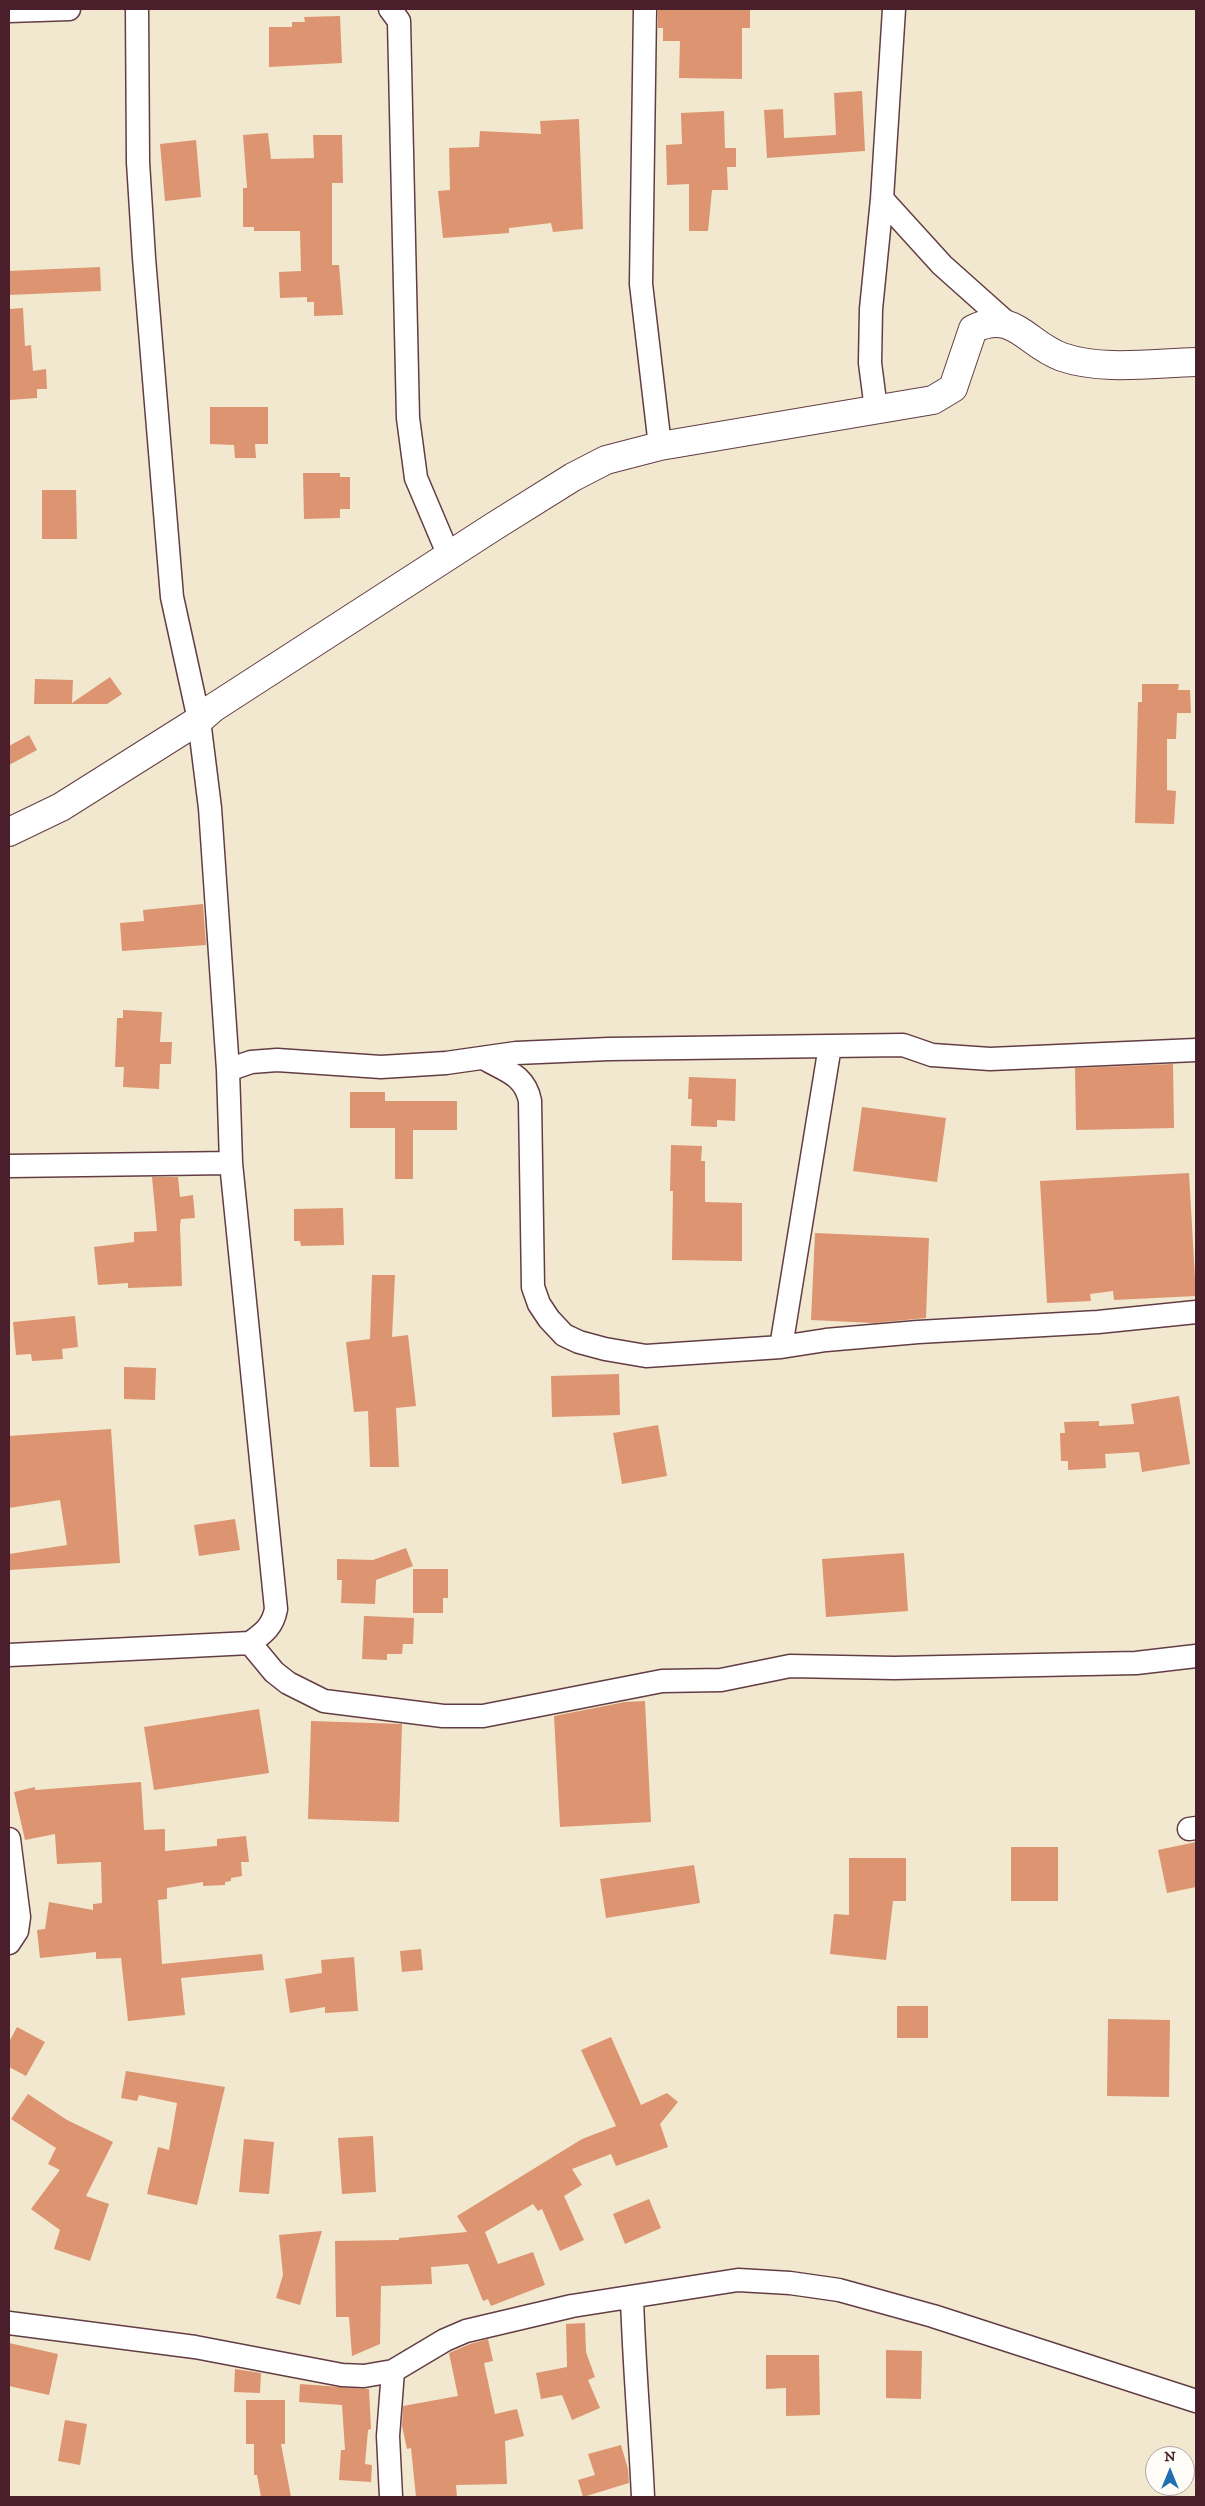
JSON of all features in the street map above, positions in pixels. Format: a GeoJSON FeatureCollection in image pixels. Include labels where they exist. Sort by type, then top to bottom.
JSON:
{"type":"FeatureCollection","features":[{"type":"Feature","properties":{"kind":"street"},"geometry":{"type":"LineString","coordinates":[[9,11],[69,9]]}},
{"type":"Feature","properties":{"kind":"street"},"geometry":{"type":"LineString","coordinates":[[9,1655],[250,1643],[274,1621],[276,1609],[231,1163],[228,1070],[210,808],[199,720],[172,597],[143,248],[138,162],[137,9]]}},
{"type":"Feature","properties":{"kind":"street"},"geometry":{"type":"LineString","coordinates":[[390,9],[398,21],[408,418],[416,478],[448,556]]}},
{"type":"Feature","properties":{"kind":"street"},"geometry":{"type":"LineString","coordinates":[[645,9],[641,284],[660,446]]}},
{"type":"Feature","properties":{"kind":"street"},"geometry":{"type":"LineString","coordinates":[[876,409],[870,363],[870,318],[882,200],[894,9]]}},
{"type":"Feature","properties":{"kind":"street"},"geometry":{"type":"LineString","coordinates":[[882,200],[942,265],[1007,323],[1054,354],[1073,361],[1104,364],[1196,362]]}},
{"type":"Feature","properties":{"kind":"street"},"geometry":{"type":"LineString","coordinates":[[9,832],[61,807],[199,720],[213,708],[448,556],[573,477],[606,460],[660,446],[933,400],[953,388],[973,329],[988,322],[1007,323]]}},
{"type":"Feature","properties":{"kind":"street"},"geometry":{"type":"LineString","coordinates":[[228,1070],[251,1062],[277,1060],[380,1067],[484,1059],[516,1053],[609,1049],[903,1045],[932,1055],[990,1059],[1196,1050]]}},
{"type":"Feature","properties":{"kind":"street"},"geometry":{"type":"LineString","coordinates":[[781,1347],[830,1046]]}},
{"type":"Feature","properties":{"kind":"street"},"geometry":{"type":"LineString","coordinates":[[484,1059],[520,1078],[527,1086],[530,1100],[533,1287],[539,1304],[554,1324],[564,1334],[579,1342],[646,1356],[781,1347],[874,1336],[1098,1322],[1196,1312]]}},
{"type":"Feature","properties":{"kind":"street"},"geometry":{"type":"LineString","coordinates":[[9,1166],[231,1163]]}},
{"type":"Feature","properties":{"kind":"street"},"geometry":{"type":"LineString","coordinates":[[250,1643],[274,1672],[288,1683],[324,1701],[443,1716],[483,1716],[662,1682],[721,1680],[790,1666],[894,1668],[1136,1663],[1196,1656]]}},
{"type":"Feature","properties":{"kind":"street"},"geometry":{"type":"LineString","coordinates":[[9,1839],[20,1916],[9,1944]]}},
{"type":"Feature","properties":{"kind":"street"},"geometry":{"type":"LineString","coordinates":[[9,2323],[195,2347],[342,2375],[364,2376],[393,2371],[445,2340],[466,2331],[572,2306],[738,2280],[790,2283],[839,2290],[933,2316],[1196,2401]]}},
{"type":"Feature","properties":{"kind":"street"},"geometry":{"type":"LineString","coordinates":[[632,2298],[643,2497]]}},
{"type":"Feature","properties":{"kind":"street"},"geometry":{"type":"LineString","coordinates":[[391,2497],[388,2436],[393,2371]]}},
{"type":"Feature","properties":{"kind":"building"},"geometry":{"type":"Polygon","coordinates":[[[658,9],[750,9],[750,28],[742,28],[742,79],[679,78],[680,41],[663,41],[663,28],[658,28],[658,9]]]}},
{"type":"Feature","properties":{"kind":"building"},"geometry":{"type":"Polygon","coordinates":[[[340,16],[342,63],[269,67],[269,27],[292,27],[292,22],[305,22],[304,17],[340,16]]]}},
{"type":"Feature","properties":{"kind":"building"},"geometry":{"type":"Polygon","coordinates":[[[862,91],[865,151],[767,158],[764,110],[783,109],[784,138],[836,135],[834,93],[862,91]]]}},
{"type":"Feature","properties":{"kind":"building"},"geometry":{"type":"Polygon","coordinates":[[[724,111],[725,148],[736,148],[736,167],[727,167],[728,190],[712,190],[708,231],[689,231],[689,184],[667,185],[666,145],[682,144],[681,113],[724,111]]]}},
{"type":"Feature","properties":{"kind":"building"},"geometry":{"type":"Polygon","coordinates":[[[579,119],[583,229],[553,232],[551,223],[509,228],[509,233],[443,238],[438,191],[450,190],[449,148],[479,147],[480,131],[541,134],[540,121],[579,119]]]}},
{"type":"Feature","properties":{"kind":"building"},"geometry":{"type":"Polygon","coordinates":[[[268,133],[271,159],[314,158],[313,135],[342,135],[343,183],[332,183],[332,265],[339,265],[343,315],[314,316],[314,302],[307,302],[307,297],[280,298],[279,272],[301,271],[300,231],[254,231],[254,227],[243,227],[243,188],[247,188],[243,135],[268,133]]]}},
{"type":"Feature","properties":{"kind":"building"},"geometry":{"type":"Polygon","coordinates":[[[196,140],[201,197],[165,201],[160,144],[196,140]]]}},
{"type":"Feature","properties":{"kind":"building"},"geometry":{"type":"Polygon","coordinates":[[[100,267],[101,291],[9,295],[9,271],[100,267]]]}},
{"type":"Feature","properties":{"kind":"building"},"geometry":{"type":"Polygon","coordinates":[[[23,308],[25,346],[31,345],[33,371],[46,369],[47,389],[37,389],[37,398],[10,400],[9,309],[23,308]]]}},
{"type":"Feature","properties":{"kind":"building"},"geometry":{"type":"Polygon","coordinates":[[[210,407],[268,407],[268,444],[255,444],[256,458],[235,458],[234,445],[210,444],[210,407]]]}},
{"type":"Feature","properties":{"kind":"building"},"geometry":{"type":"Polygon","coordinates":[[[303,473],[340,473],[340,477],[350,477],[350,509],[340,509],[340,518],[304,519],[303,473]]]}},
{"type":"Feature","properties":{"kind":"building"},"geometry":{"type":"Polygon","coordinates":[[[42,490],[76,490],[77,539],[42,539],[42,490]]]}},
{"type":"Feature","properties":{"kind":"building"},"geometry":{"type":"Polygon","coordinates":[[[110,677],[122,694],[107,704],[34,704],[35,679],[73,680],[72,703],[110,677]]]}},
{"type":"Feature","properties":{"kind":"building"},"geometry":{"type":"Polygon","coordinates":[[[1142,684],[1179,684],[1178,690],[1190,690],[1191,713],[1177,713],[1176,739],[1167,739],[1167,790],[1176,791],[1174,824],[1135,823],[1138,702],[1142,702],[1142,684]]]}},
{"type":"Feature","properties":{"kind":"building"},"geometry":{"type":"Polygon","coordinates":[[[29,735],[37,750],[9,765],[9,746],[29,735]]]}},
{"type":"Feature","properties":{"kind":"building"},"geometry":{"type":"Polygon","coordinates":[[[203,904],[206,945],[122,951],[120,923],[144,921],[143,910],[203,904]]]}},
{"type":"Feature","properties":{"kind":"building"},"geometry":{"type":"Polygon","coordinates":[[[123,1010],[162,1012],[160,1042],[172,1042],[171,1064],[160,1064],[159,1089],[123,1087],[124,1067],[115,1067],[117,1018],[123,1018],[123,1010]]]}},
{"type":"Feature","properties":{"kind":"building"},"geometry":{"type":"Polygon","coordinates":[[[1173,1064],[1174,1128],[1076,1130],[1075,1068],[1173,1064]]]}},
{"type":"Feature","properties":{"kind":"building"},"geometry":{"type":"Polygon","coordinates":[[[689,1077],[736,1079],[735,1121],[717,1120],[717,1127],[691,1126],[692,1099],[688,1099],[689,1077]]]}},
{"type":"Feature","properties":{"kind":"building"},"geometry":{"type":"Polygon","coordinates":[[[350,1092],[385,1092],[385,1101],[457,1101],[457,1130],[413,1130],[413,1179],[395,1179],[395,1128],[350,1128],[350,1092]]]}},
{"type":"Feature","properties":{"kind":"building"},"geometry":{"type":"Polygon","coordinates":[[[862,1107],[946,1118],[937,1182],[853,1171],[862,1107]]]}},
{"type":"Feature","properties":{"kind":"building"},"geometry":{"type":"Polygon","coordinates":[[[671,1145],[702,1146],[701,1161],[705,1161],[705,1202],[742,1203],[742,1261],[672,1260],[673,1191],[670,1191],[671,1145]]]}},
{"type":"Feature","properties":{"kind":"building"},"geometry":{"type":"Polygon","coordinates":[[[1189,1173],[1196,1296],[1114,1300],[1113,1291],[1090,1294],[1091,1301],[1047,1303],[1040,1181],[1189,1173]]]}},
{"type":"Feature","properties":{"kind":"building"},"geometry":{"type":"Polygon","coordinates":[[[152,1177],[178,1177],[180,1197],[193,1195],[195,1218],[181,1219],[180,1225],[182,1286],[128,1288],[128,1283],[98,1285],[94,1247],[134,1242],[134,1232],[157,1231],[152,1177]]]}},
{"type":"Feature","properties":{"kind":"building"},"geometry":{"type":"Polygon","coordinates":[[[343,1208],[344,1245],[301,1246],[300,1241],[294,1241],[294,1209],[343,1208]]]}},
{"type":"Feature","properties":{"kind":"building"},"geometry":{"type":"Polygon","coordinates":[[[815,1233],[929,1238],[926,1318],[874,1323],[811,1320],[815,1233]]]}},
{"type":"Feature","properties":{"kind":"building"},"geometry":{"type":"Polygon","coordinates":[[[372,1275],[395,1275],[392,1337],[408,1335],[416,1406],[396,1408],[399,1467],[370,1467],[368,1411],[354,1412],[346,1342],[370,1339],[372,1275]]]}},
{"type":"Feature","properties":{"kind":"building"},"geometry":{"type":"Polygon","coordinates":[[[75,1316],[78,1347],[62,1349],[63,1359],[32,1361],[31,1354],[16,1355],[13,1322],[75,1316]]]}},
{"type":"Feature","properties":{"kind":"building"},"geometry":{"type":"Polygon","coordinates":[[[124,1367],[156,1368],[155,1400],[124,1399],[124,1367]]]}},
{"type":"Feature","properties":{"kind":"building"},"geometry":{"type":"Polygon","coordinates":[[[619,1374],[620,1415],[552,1417],[551,1376],[619,1374]]]}},
{"type":"Feature","properties":{"kind":"building"},"geometry":{"type":"Polygon","coordinates":[[[1179,1396],[1190,1464],[1142,1472],[1139,1452],[1105,1454],[1106,1468],[1068,1470],[1068,1461],[1061,1461],[1060,1433],[1065,1433],[1064,1422],[1099,1421],[1099,1426],[1134,1424],[1131,1404],[1179,1396]]]}},
{"type":"Feature","properties":{"kind":"building"},"geometry":{"type":"Polygon","coordinates":[[[658,1425],[667,1476],[622,1484],[613,1433],[658,1425]]]}},
{"type":"Feature","properties":{"kind":"building"},"geometry":{"type":"Polygon","coordinates":[[[111,1429],[120,1563],[9,1570],[9,1554],[67,1545],[60,1500],[9,1508],[9,1436],[111,1429]]]}},
{"type":"Feature","properties":{"kind":"building"},"geometry":{"type":"Polygon","coordinates":[[[235,1519],[240,1550],[199,1556],[194,1525],[235,1519]]]}},
{"type":"Feature","properties":{"kind":"building"},"geometry":{"type":"Polygon","coordinates":[[[406,1548],[413,1566],[376,1580],[375,1604],[341,1603],[342,1580],[337,1580],[337,1559],[373,1560],[406,1548]]]}},
{"type":"Feature","properties":{"kind":"building"},"geometry":{"type":"Polygon","coordinates":[[[904,1553],[908,1611],[826,1617],[822,1559],[904,1553]]]}},
{"type":"Feature","properties":{"kind":"building"},"geometry":{"type":"Polygon","coordinates":[[[413,1569],[448,1569],[448,1598],[443,1598],[443,1613],[413,1613],[413,1569]]]}},
{"type":"Feature","properties":{"kind":"building"},"geometry":{"type":"Polygon","coordinates":[[[364,1616],[414,1618],[413,1644],[403,1644],[402,1654],[387,1654],[387,1660],[362,1659],[364,1616]]]}},
{"type":"Feature","properties":{"kind":"building"},"geometry":{"type":"Polygon","coordinates":[[[645,1701],[651,1822],[560,1827],[554,1716],[625,1702],[645,1701]]]}},
{"type":"Feature","properties":{"kind":"building"},"geometry":{"type":"Polygon","coordinates":[[[259,1709],[269,1773],[154,1790],[144,1727],[259,1709]]]}},
{"type":"Feature","properties":{"kind":"building"},"geometry":{"type":"Polygon","coordinates":[[[311,1721],[402,1724],[399,1822],[308,1819],[311,1721]]]}},
{"type":"Feature","properties":{"kind":"building"},"geometry":{"type":"Polygon","coordinates":[[[141,1782],[144,1830],[165,1829],[165,1851],[217,1846],[217,1839],[246,1836],[249,1862],[241,1862],[242,1876],[231,1878],[231,1881],[225,1882],[225,1885],[203,1886],[203,1882],[167,1888],[167,1899],[158,1900],[162,1964],[262,1954],[264,1970],[181,1978],[185,2015],[128,2021],[121,1958],[96,1959],[96,1952],[40,1958],[37,1930],[45,1929],[49,1902],[93,1910],[93,1904],[102,1903],[101,1862],[57,1864],[55,1834],[25,1840],[14,1792],[35,1787],[35,1790],[141,1782]]]}},
{"type":"Feature","properties":{"kind":"building"},"geometry":{"type":"Polygon","coordinates":[[[1196,1842],[1196,1887],[1167,1893],[1158,1850],[1196,1842]]]}},
{"type":"Feature","properties":{"kind":"building"},"geometry":{"type":"Polygon","coordinates":[[[1011,1847],[1058,1847],[1058,1901],[1011,1901],[1011,1847]]]}},
{"type":"Feature","properties":{"kind":"building"},"geometry":{"type":"Polygon","coordinates":[[[849,1858],[906,1858],[906,1901],[893,1901],[886,1960],[830,1954],[834,1914],[849,1915],[849,1858]]]}},
{"type":"Feature","properties":{"kind":"building"},"geometry":{"type":"Polygon","coordinates":[[[694,1865],[700,1903],[606,1918],[600,1879],[694,1865]]]}},
{"type":"Feature","properties":{"kind":"building"},"geometry":{"type":"Polygon","coordinates":[[[421,1949],[423,1970],[402,1972],[400,1951],[421,1949]]]}},
{"type":"Feature","properties":{"kind":"building"},"geometry":{"type":"Polygon","coordinates":[[[354,1957],[358,2011],[325,2013],[325,2007],[290,2013],[285,1979],[322,1973],[321,1960],[354,1957]]]}},
{"type":"Feature","properties":{"kind":"building"},"geometry":{"type":"Polygon","coordinates":[[[897,2006],[928,2006],[928,2038],[897,2038],[897,2006]]]}},
{"type":"Feature","properties":{"kind":"building"},"geometry":{"type":"Polygon","coordinates":[[[1108,2019],[1170,2020],[1169,2097],[1107,2096],[1108,2019]]]}},
{"type":"Feature","properties":{"kind":"building"},"geometry":{"type":"Polygon","coordinates":[[[17,2027],[45,2042],[26,2076],[9,2067],[9,2042],[17,2027]]]}},
{"type":"Feature","properties":{"kind":"building"},"geometry":{"type":"Polygon","coordinates":[[[611,2037],[641,2105],[667,2093],[678,2102],[660,2124],[668,2147],[616,2166],[611,2154],[572,2169],[582,2185],[564,2196],[584,2240],[560,2251],[542,2209],[538,2211],[533,2204],[485,2232],[498,2264],[533,2252],[545,2285],[491,2306],[488,2299],[483,2301],[468,2264],[431,2267],[432,2284],[381,2286],[380,2344],[352,2356],[349,2317],[336,2317],[335,2241],[399,2240],[399,2238],[467,2232],[457,2216],[582,2139],[616,2126],[581,2050],[611,2037]]]}},
{"type":"Feature","properties":{"kind":"building"},"geometry":{"type":"Polygon","coordinates":[[[126,2071],[225,2087],[197,2205],[147,2194],[158,2147],[169,2150],[177,2103],[139,2095],[137,2101],[121,2098],[126,2071]]]}},
{"type":"Feature","properties":{"kind":"building"},"geometry":{"type":"Polygon","coordinates":[[[28,2094],[67,2120],[113,2142],[86,2196],[109,2204],[90,2261],[54,2249],[60,2230],[31,2209],[60,2170],[48,2164],[56,2148],[11,2119],[28,2094]]]}},
{"type":"Feature","properties":{"kind":"building"},"geometry":{"type":"Polygon","coordinates":[[[373,2136],[376,2192],[342,2194],[338,2138],[373,2136]]]}},
{"type":"Feature","properties":{"kind":"building"},"geometry":{"type":"Polygon","coordinates":[[[244,2139],[274,2142],[269,2194],[239,2192],[244,2139]]]}},
{"type":"Feature","properties":{"kind":"building"},"geometry":{"type":"Polygon","coordinates":[[[649,2199],[661,2228],[625,2244],[613,2214],[649,2199]]]}},
{"type":"Feature","properties":{"kind":"building"},"geometry":{"type":"Polygon","coordinates":[[[322,2231],[300,2305],[276,2298],[283,2275],[279,2235],[322,2231]]]}},
{"type":"Feature","properties":{"kind":"building"},"geometry":{"type":"Polygon","coordinates":[[[585,2323],[586,2352],[595,2377],[588,2380],[600,2408],[572,2420],[562,2395],[541,2399],[536,2373],[567,2367],[566,2324],[585,2323]]]}},
{"type":"Feature","properties":{"kind":"building"},"geometry":{"type":"Polygon","coordinates":[[[488,2339],[493,2361],[484,2363],[495,2414],[517,2409],[524,2436],[505,2441],[507,2484],[456,2485],[457,2497],[416,2497],[411,2448],[407,2449],[402,2426],[403,2406],[458,2396],[449,2353],[488,2339]]]}},
{"type":"Feature","properties":{"kind":"building"},"geometry":{"type":"Polygon","coordinates":[[[9,2343],[58,2354],[49,2395],[9,2386],[9,2343]]]}},
{"type":"Feature","properties":{"kind":"building"},"geometry":{"type":"Polygon","coordinates":[[[886,2350],[922,2351],[921,2399],[886,2398],[886,2350]]]}},
{"type":"Feature","properties":{"kind":"building"},"geometry":{"type":"Polygon","coordinates":[[[766,2355],[819,2355],[820,2415],[786,2416],[786,2388],[766,2389],[766,2355]]]}},
{"type":"Feature","properties":{"kind":"building"},"geometry":{"type":"Polygon","coordinates":[[[235,2369],[261,2373],[260,2393],[234,2392],[235,2369]]]}},
{"type":"Feature","properties":{"kind":"building"},"geometry":{"type":"Polygon","coordinates":[[[300,2384],[369,2389],[371,2429],[368,2430],[365,2464],[372,2465],[371,2482],[339,2480],[341,2450],[345,2450],[342,2405],[299,2402],[300,2384]]]}},
{"type":"Feature","properties":{"kind":"building"},"geometry":{"type":"Polygon","coordinates":[[[246,2400],[285,2400],[285,2444],[281,2444],[291,2497],[261,2497],[257,2475],[254,2475],[254,2444],[246,2444],[246,2400]]]}},
{"type":"Feature","properties":{"kind":"building"},"geometry":{"type":"Polygon","coordinates":[[[65,2420],[87,2424],[80,2465],[58,2461],[65,2420]]]}},
{"type":"Feature","properties":{"kind":"building"},"geometry":{"type":"Polygon","coordinates":[[[621,2445],[628,2469],[629,2483],[583,2497],[578,2480],[595,2475],[588,2454],[621,2445]]]}}]}
